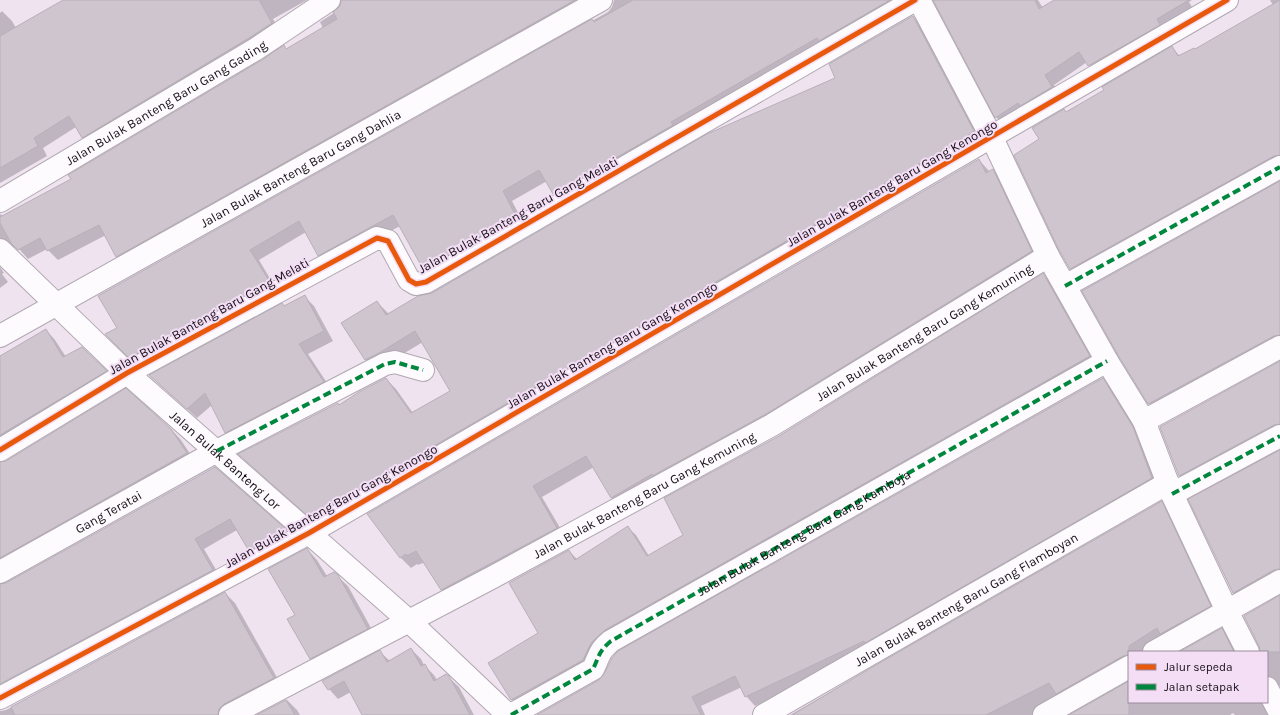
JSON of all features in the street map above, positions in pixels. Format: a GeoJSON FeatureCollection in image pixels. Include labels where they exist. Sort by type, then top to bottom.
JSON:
{"type":"FeatureCollection","features":[{"type":"Feature","properties":{"kind":"street","name":"Jalan Bulak Banteng Baru Gang Gading"},"geometry":{"type":"LineString","coordinates":[[0,201],[256,49],[329,0]]}},
{"type":"Feature","properties":{"kind":"street","name":"Jalan Bulak Banteng Baru Gang Dahlia"},"geometry":{"type":"LineString","coordinates":[[0,336],[601,0]]}},
{"type":"Feature","properties":{"kind":"street","name":"Jalan Bulak Banteng Baru Gang Melati"},"geometry":{"type":"LineString","coordinates":[[0,450],[127,373],[377,238],[388,240],[409,280],[416,284],[426,282],[915,0]]}},
{"type":"Feature","properties":{"kind":"street"},"geometry":{"type":"LineString","coordinates":[[919,0],[992,138],[1048,256],[1107,361],[1144,422],[1170,488],[1227,611],[1247,651]]}},
{"type":"Feature","properties":{"kind":"street","name":"Jalan Bulak Banteng Baru Gang Kenongo"},"geometry":{"type":"LineString","coordinates":[[0,698],[309,533],[992,138],[1227,0]]}},
{"type":"Feature","properties":{"kind":"street"},"geometry":{"type":"LineString","coordinates":[[1065,286],[1280,167]]}},
{"type":"Feature","properties":{"kind":"street","name":"Jalan Bulak Banteng Lor"},"geometry":{"type":"LineString","coordinates":[[0,250],[127,373],[409,620],[508,715]]}},
{"type":"Feature","properties":{"kind":"street","name":"Jalan Bulak Banteng Baru Gang Kemuning"},"geometry":{"type":"LineString","coordinates":[[230,715],[500,573],[772,426],[1048,256]]}},
{"type":"Feature","properties":{"kind":"street"},"geometry":{"type":"LineString","coordinates":[[1144,422],[1280,347]]}},
{"type":"Feature","properties":{"kind":"street","name":"Jalan Bulak Banteng Baru Gang Kamboja"},"geometry":{"type":"LineString","coordinates":[[511,715],[593,669],[603,648],[611,641],[1107,361]]}},
{"type":"Feature","properties":{"kind":"street","name":"Gang Teratai"},"geometry":{"type":"LineString","coordinates":[[0,572],[217,451],[385,364],[395,362],[423,370]]}},
{"type":"Feature","properties":{"kind":"street","name":"Jalan Bulak Banteng Baru Gang Flamboyan"},"geometry":{"type":"LineString","coordinates":[[764,715],[1170,488],[1280,436]]}},
{"type":"Feature","properties":{"kind":"street"},"geometry":{"type":"LineString","coordinates":[[1156,651],[1280,581]]}},
{"type":"Feature","properties":{"kind":"street"},"geometry":{"type":"LineString","coordinates":[[1044,715],[1128,667]]}},
{"type":"Feature","properties":{"kind":"street"},"geometry":{"type":"LineString","coordinates":[[1268,690],[1278,713]]}},
{"type":"Feature","properties":{"kind":"building"},"geometry":{"type":"Polygon","coordinates":[[[63,0],[259,0],[272,23],[82,138],[69,116],[34,138],[38,146],[0,168],[0,36],[63,0]]]}},
{"type":"Feature","properties":{"kind":"building"},"geometry":{"type":"Polygon","coordinates":[[[341,0],[575,0],[116,257],[99,225],[47,251],[40,238],[18,250],[11,243],[0,223],[0,217],[71,179],[68,175],[262,60],[284,45],[286,49],[337,19],[333,12],[340,6],[341,0]]]}},
{"type":"Feature","properties":{"kind":"building"},"geometry":{"type":"Polygon","coordinates":[[[633,0],[890,0],[819,41],[817,38],[671,122],[673,125],[553,194],[539,170],[503,191],[516,216],[423,269],[393,215],[318,256],[299,221],[250,250],[270,282],[129,358],[105,334],[117,328],[98,296],[592,19],[594,22],[633,0]]]}},
{"type":"Feature","properties":{"kind":"building"},"geometry":{"type":"Polygon","coordinates":[[[933,0],[1035,0],[1039,9],[1054,0],[1189,0],[1157,19],[1160,25],[1088,66],[1079,52],[1045,75],[1052,87],[1020,106],[1018,103],[995,118],[933,0]]]}},
{"type":"Feature","properties":{"kind":"building"},"geometry":{"type":"Polygon","coordinates":[[[1280,0],[1280,155],[1274,156],[1070,269],[1059,250],[1014,155],[1039,139],[1032,128],[1064,109],[1066,112],[1104,90],[1102,87],[1172,46],[1178,56],[1194,48],[1195,49],[1280,0]]]}},
{"type":"Feature","properties":{"kind":"building"},"geometry":{"type":"Polygon","coordinates":[[[913,16],[974,131],[967,136],[310,518],[238,454],[338,403],[339,405],[359,392],[386,378],[411,413],[450,391],[415,331],[365,360],[341,323],[377,301],[386,315],[418,296],[432,293],[707,134],[835,78],[829,64],[913,16]]]}},
{"type":"Feature","properties":{"kind":"building"},"geometry":{"type":"Polygon","coordinates":[[[979,159],[986,173],[993,169],[1032,251],[766,414],[652,476],[652,474],[611,498],[586,456],[533,486],[557,528],[441,590],[416,551],[407,556],[406,554],[400,558],[367,514],[979,159]]]}},
{"type":"Feature","properties":{"kind":"building"},"geometry":{"type":"Polygon","coordinates":[[[1280,181],[1280,335],[1274,336],[1148,404],[1082,291],[1280,181]]]}},
{"type":"Feature","properties":{"kind":"building"},"geometry":{"type":"Polygon","coordinates":[[[1043,273],[1090,356],[605,630],[591,643],[583,660],[511,700],[488,663],[538,633],[509,583],[569,550],[575,560],[628,526],[647,556],[683,535],[664,498],[779,436],[1043,273]]]}},
{"type":"Feature","properties":{"kind":"building"},"geometry":{"type":"Polygon","coordinates":[[[305,295],[324,331],[299,344],[324,382],[225,433],[205,393],[187,409],[149,375],[282,303],[284,306],[305,295]]]}},
{"type":"Feature","properties":{"kind":"building"},"geometry":{"type":"Polygon","coordinates":[[[46,329],[63,357],[82,347],[107,371],[0,435],[0,356],[46,329]]]}},
{"type":"Feature","properties":{"kind":"building"},"geometry":{"type":"Polygon","coordinates":[[[1280,361],[1280,424],[1274,425],[1179,476],[1160,427],[1280,361]]]}},
{"type":"Feature","properties":{"kind":"building"},"geometry":{"type":"Polygon","coordinates":[[[1103,378],[1133,427],[1152,478],[865,643],[864,641],[745,697],[735,676],[692,697],[701,715],[537,715],[599,680],[618,651],[1103,378]]]}},
{"type":"Feature","properties":{"kind":"building"},"geometry":{"type":"Polygon","coordinates":[[[126,388],[171,429],[187,453],[0,558],[0,462],[6,461],[126,388]]]}},
{"type":"Feature","properties":{"kind":"building"},"geometry":{"type":"Polygon","coordinates":[[[1280,450],[1280,569],[1274,570],[1233,593],[1188,499],[1280,450]]]}},
{"type":"Feature","properties":{"kind":"building"},"geometry":{"type":"Polygon","coordinates":[[[215,467],[287,530],[249,551],[230,519],[195,539],[213,570],[0,684],[0,584],[6,583],[215,467]]]}},
{"type":"Feature","properties":{"kind":"building"},"geometry":{"type":"Polygon","coordinates":[[[1162,501],[1211,606],[1160,634],[1157,628],[1129,646],[1128,655],[1123,656],[1056,694],[1049,683],[986,715],[792,715],[876,665],[1162,501]]]}},
{"type":"Feature","properties":{"kind":"building"},"geometry":{"type":"Polygon","coordinates":[[[307,548],[324,577],[334,572],[338,575],[368,629],[310,659],[287,619],[295,615],[268,569],[307,548]]]}},
{"type":"Feature","properties":{"kind":"building"},"geometry":{"type":"Polygon","coordinates":[[[225,592],[274,678],[224,704],[219,709],[218,715],[15,715],[11,707],[225,592]]]}},
{"type":"Feature","properties":{"kind":"building"},"geometry":{"type":"Polygon","coordinates":[[[1280,595],[1280,652],[1260,651],[1259,646],[1244,616],[1280,595]]]}},
{"type":"Feature","properties":{"kind":"building"},"geometry":{"type":"Polygon","coordinates":[[[1222,628],[1234,651],[1181,651],[1222,628]]]}},
{"type":"Feature","properties":{"kind":"building"},"geometry":{"type":"Polygon","coordinates":[[[411,648],[421,666],[425,664],[434,681],[446,674],[449,676],[470,715],[362,715],[344,681],[328,690],[322,681],[380,650],[387,662],[411,648]]]}},
{"type":"Feature","properties":{"kind":"building"},"geometry":{"type":"Polygon","coordinates":[[[1128,682],[1129,715],[1069,715],[1128,682]]]}},
{"type":"Feature","properties":{"kind":"building"},"geometry":{"type":"Polygon","coordinates":[[[286,700],[295,715],[257,715],[286,700]]]}},
{"type":"Feature","properties":{"kind":"marked path"},"geometry":{"type":"LineString","coordinates":[[1065,286],[1280,167]]}},
{"type":"Feature","properties":{"kind":"marked path"},"geometry":{"type":"LineString","coordinates":[[511,715],[593,669],[601,651],[611,641],[1107,361]]}},
{"type":"Feature","properties":{"kind":"marked path"},"geometry":{"type":"LineString","coordinates":[[217,451],[385,364],[395,362],[423,370]]}},
{"type":"Feature","properties":{"kind":"marked path"},"geometry":{"type":"LineString","coordinates":[[1172,494],[1280,436]]}},
{"type":"Feature","properties":{"kind":"cycle path"},"geometry":{"type":"LineString","coordinates":[[0,450],[127,373],[377,238],[388,241],[409,280],[416,284],[426,282],[915,0]]}},
{"type":"Feature","properties":{"kind":"cycle path"},"geometry":{"type":"LineString","coordinates":[[0,698],[309,533],[1227,0]]}}]}
